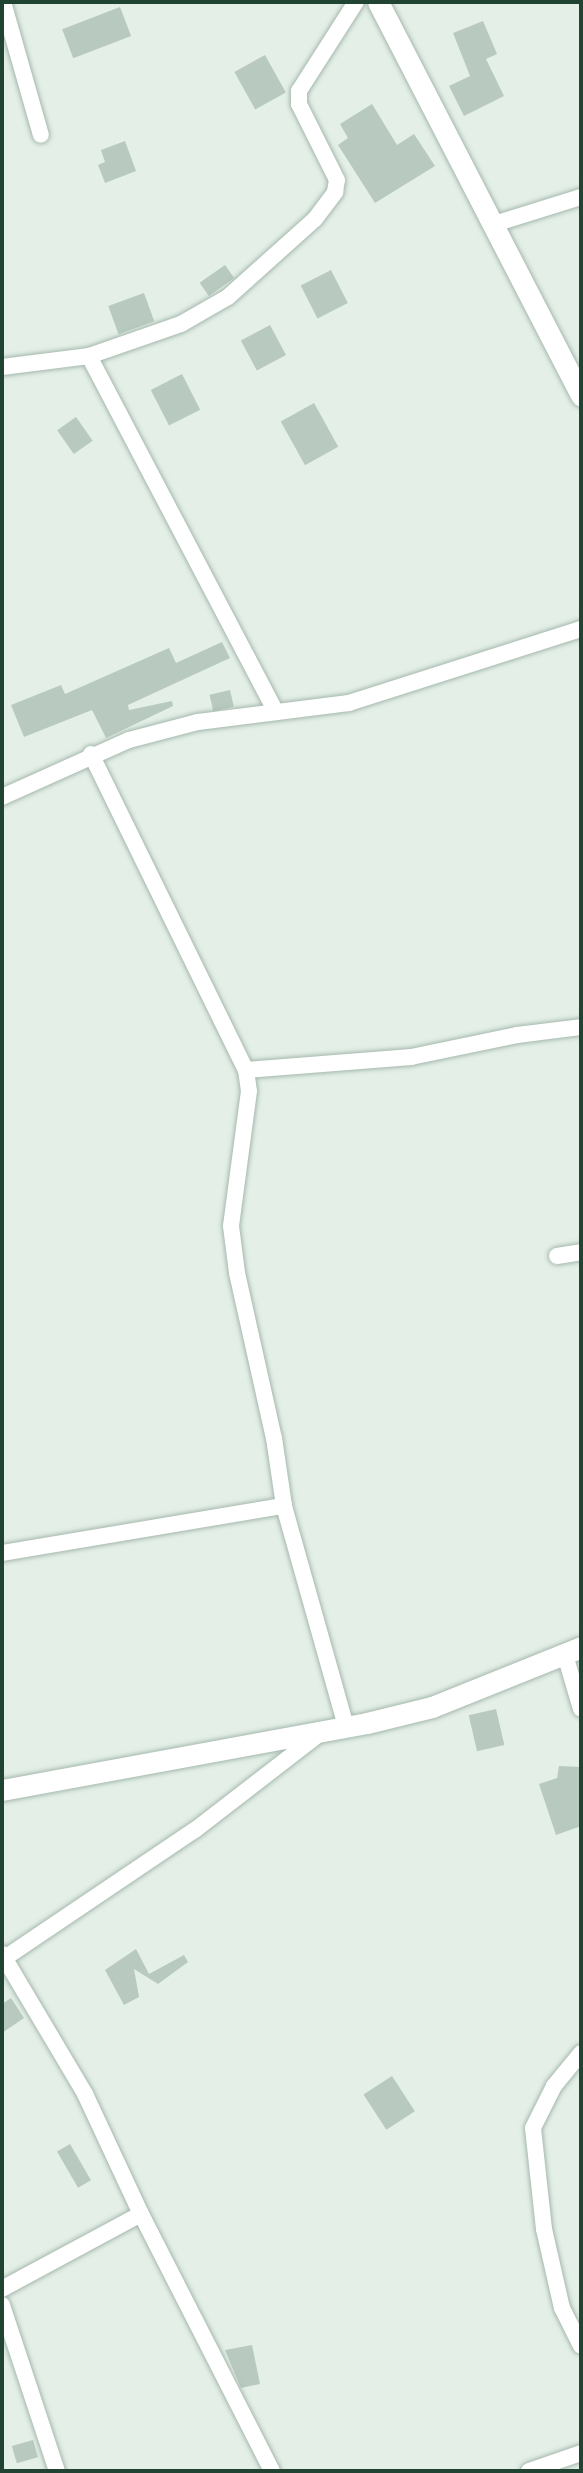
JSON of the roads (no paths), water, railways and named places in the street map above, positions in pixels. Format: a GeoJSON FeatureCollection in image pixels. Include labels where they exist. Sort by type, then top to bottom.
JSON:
{"type":"FeatureCollection","features":[{"type":"Feature","properties":{"kind":"street"},"geometry":{"type":"LineString","coordinates":[[3,2],[41,135]]}},
{"type":"Feature","properties":{"kind":"street"},"geometry":{"type":"LineString","coordinates":[[2,367],[89,356],[181,324],[228,298],[325,207],[335,192],[336,173],[299,104],[299,91],[356,2]]}},
{"type":"Feature","properties":{"kind":"street"},"geometry":{"type":"LineString","coordinates":[[378,2],[581,396]]}},
{"type":"Feature","properties":{"kind":"street"},"geometry":{"type":"LineString","coordinates":[[491,225],[581,197]]}},
{"type":"Feature","properties":{"kind":"street"},"geometry":{"type":"LineString","coordinates":[[89,356],[276,712]]}},
{"type":"Feature","properties":{"kind":"street"},"geometry":{"type":"LineString","coordinates":[[2,797],[90,754],[198,722],[382,695],[581,629]]}},
{"type":"Feature","properties":{"kind":"street"},"geometry":{"type":"LineString","coordinates":[[90,754],[246,1070],[249,1091],[231,1226],[284,1506],[346,1727]]}},
{"type":"Feature","properties":{"kind":"street"},"geometry":{"type":"LineString","coordinates":[[246,1070],[411,1057],[517,1035],[581,1027]]}},
{"type":"Feature","properties":{"kind":"street"},"geometry":{"type":"LineString","coordinates":[[557,1256],[581,1252]]}},
{"type":"Feature","properties":{"kind":"street"},"geometry":{"type":"LineString","coordinates":[[2,1553],[284,1506]]}},
{"type":"Feature","properties":{"kind":"street"},"geometry":{"type":"LineString","coordinates":[[2,1790],[321,1732],[432,1707],[573,1651],[581,1709]]}},
{"type":"Feature","properties":{"kind":"street"},"geometry":{"type":"LineString","coordinates":[[272,2471],[141,2214],[85,2094],[3,1957],[194,1830],[321,1732]]}},
{"type":"Feature","properties":{"kind":"street"},"geometry":{"type":"LineString","coordinates":[[581,2053],[554,2086],[533,2128],[544,2229],[562,2308],[581,2346]]}},
{"type":"Feature","properties":{"kind":"street"},"geometry":{"type":"LineString","coordinates":[[2,2290],[141,2214]]}},
{"type":"Feature","properties":{"kind":"street"},"geometry":{"type":"LineString","coordinates":[[2,2305],[57,2471]]}},
{"type":"Feature","properties":{"kind":"street"},"geometry":{"type":"LineString","coordinates":[[529,2471],[581,2453]]}}]}
